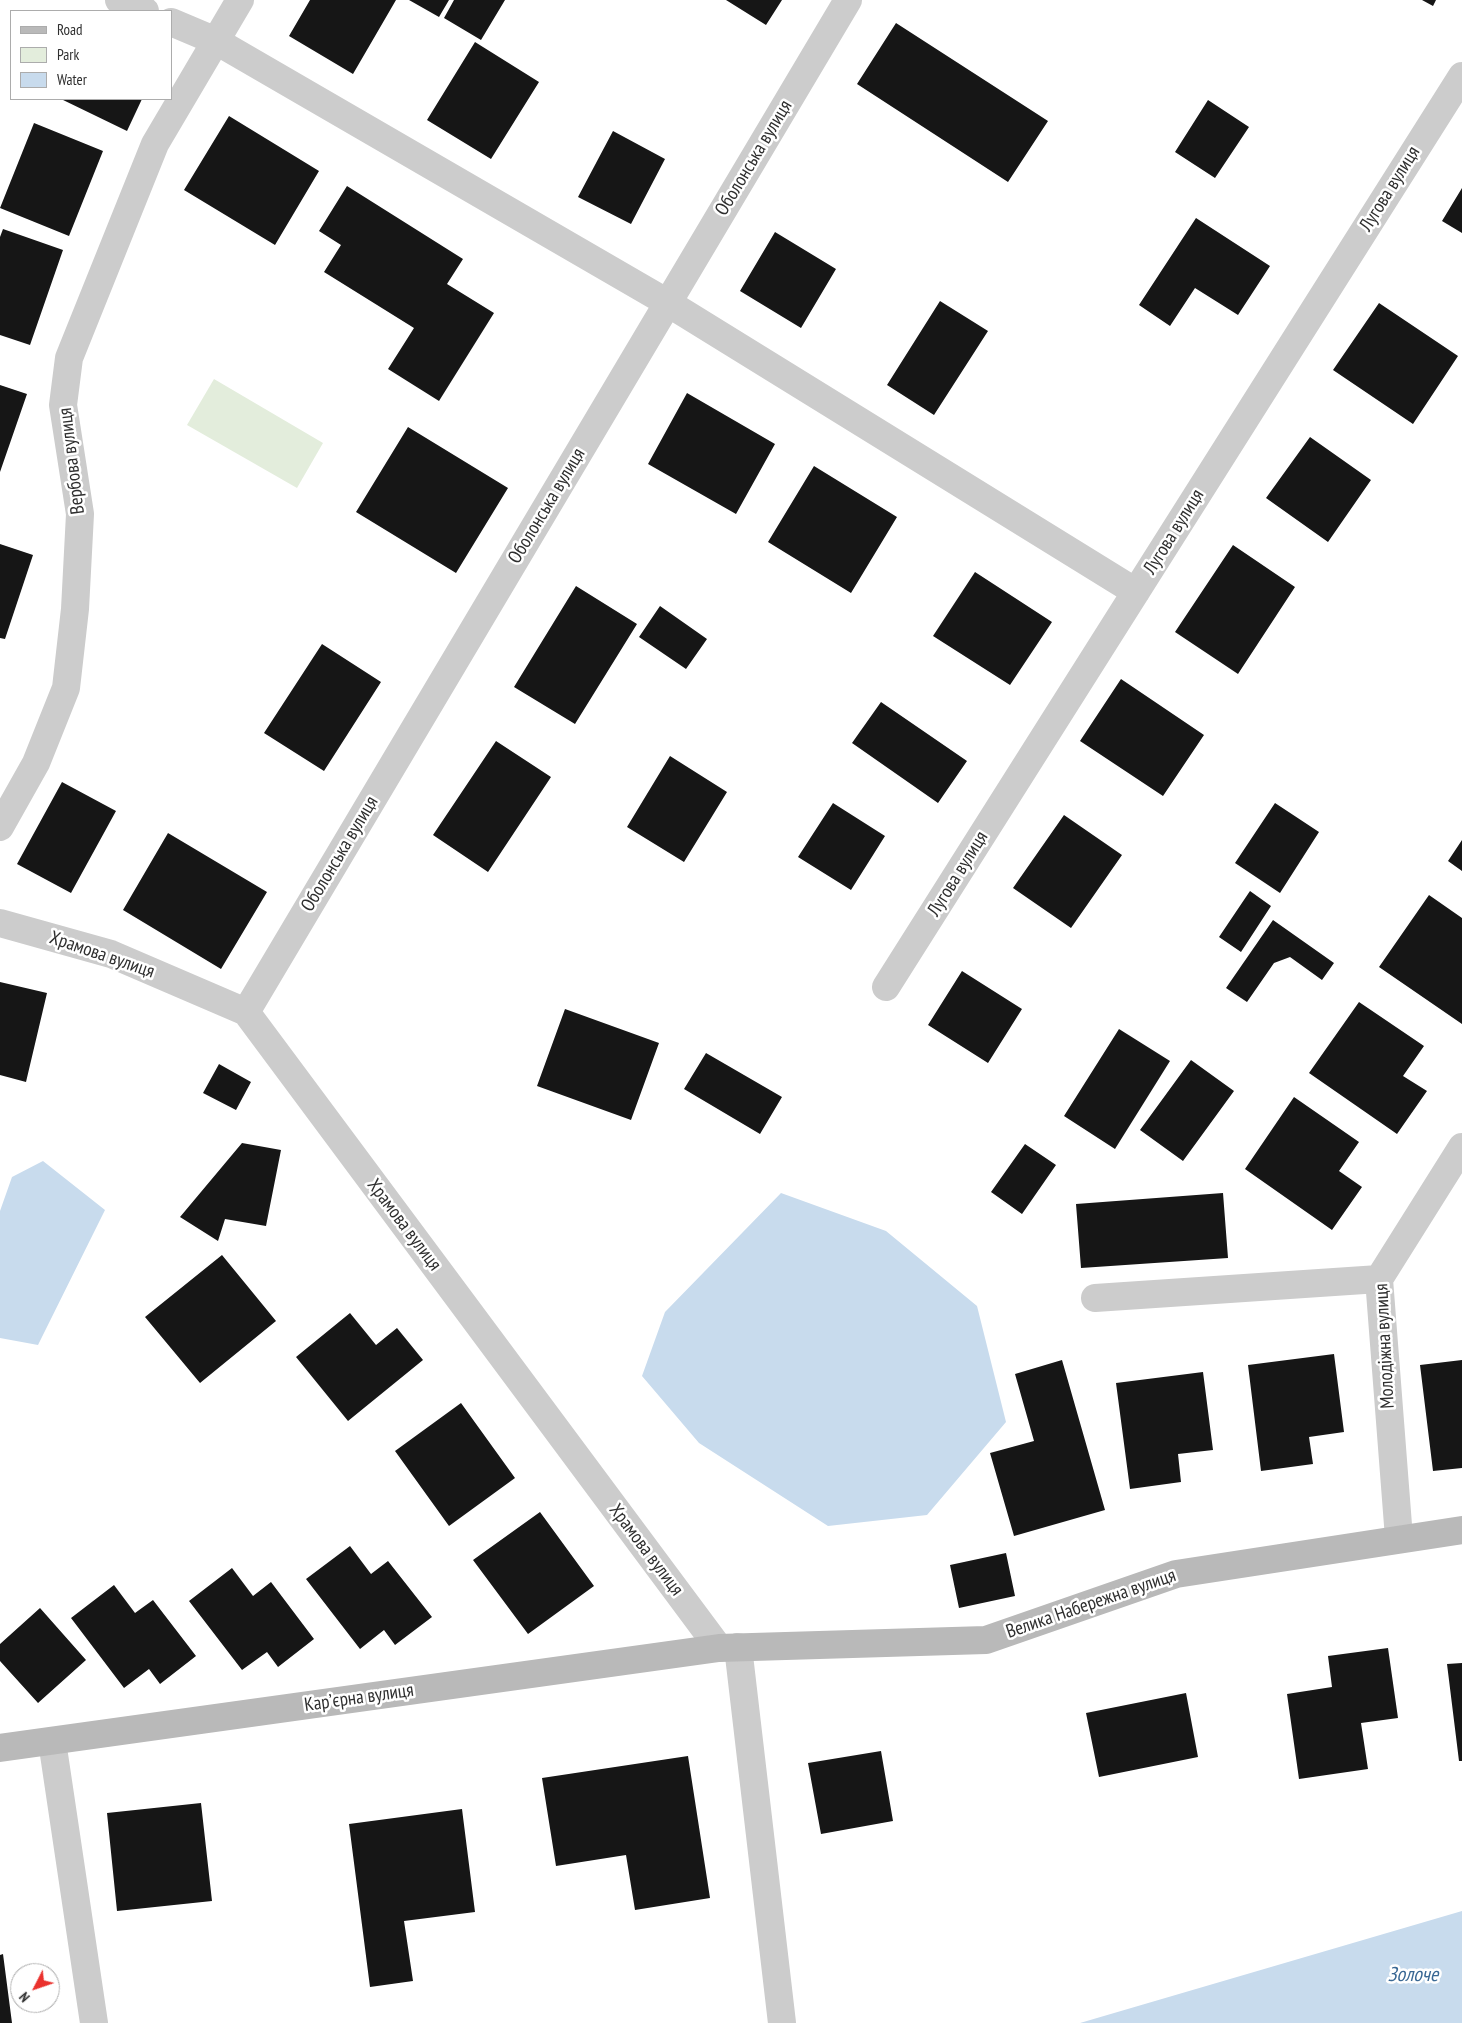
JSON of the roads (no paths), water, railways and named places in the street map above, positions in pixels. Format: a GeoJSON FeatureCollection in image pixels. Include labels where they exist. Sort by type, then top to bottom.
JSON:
{"type":"FeatureCollection","features":[{"type":"Feature","properties":{"kind":"street"},"geometry":{"type":"LineString","coordinates":[[119,0],[143,10]]}},
{"type":"Feature","properties":{"kind":"street","name":"Вербова вулиця"},"geometry":{"type":"LineString","coordinates":[[0,827],[36,763],[66,688],[76,609],[80,514],[63,405],[69,358],[155,144],[240,0]]}},
{"type":"Feature","properties":{"kind":"street","name":"Оболонська вулиця"},"geometry":{"type":"LineString","coordinates":[[246,1012],[848,0]]}},
{"type":"Feature","properties":{"kind":"street"},"geometry":{"type":"LineString","coordinates":[[172,22],[216,41],[668,303],[1136,592]]}},
{"type":"Feature","properties":{"kind":"street","name":"Лугова вулиця"},"geometry":{"type":"LineString","coordinates":[[886,987],[1462,76]]}},
{"type":"Feature","properties":{"kind":"street","name":"Храмова вулиця"},"geometry":{"type":"LineString","coordinates":[[0,923],[111,954],[246,1012],[728,1648]]}},
{"type":"Feature","properties":{"kind":"street","name":"Молодіжна вулиця"},"geometry":{"type":"LineString","coordinates":[[1399,1538],[1379,1279],[1462,1147]]}},
{"type":"Feature","properties":{"kind":"street"},"geometry":{"type":"LineString","coordinates":[[1095,1298],[1379,1279]]}},
{"type":"Feature","properties":{"kind":"street","name":"Велика Набережна вулиця"},"geometry":{"type":"LineString","coordinates":[[728,1648],[986,1640],[1176,1574],[1399,1538],[1462,1530]]}},
{"type":"Feature","properties":{"kind":"street"},"geometry":{"type":"LineString","coordinates":[[728,1648],[782,2023]]}},
{"type":"Feature","properties":{"kind":"street","name":"Карʼєрна вулиця"},"geometry":{"type":"LineString","coordinates":[[0,1748],[728,1648]]}},
{"type":"Feature","properties":{"kind":"street"},"geometry":{"type":"LineString","coordinates":[[52,1741],[94,2023]]}},
{"type":"Feature","properties":{"kind":"water"},"geometry":{"type":"Polygon","coordinates":[[[43,1161],[105,1210],[38,1345],[0,1338],[0,1211],[12,1177],[43,1161]]]}},
{"type":"Feature","properties":{"kind":"water"},"geometry":{"type":"Polygon","coordinates":[[[781,1193],[886,1231],[977,1306],[1006,1422],[927,1515],[828,1526],[699,1443],[642,1376],[665,1312],[781,1193]]]}},
{"type":"Feature","properties":{"kind":"water","name":"Золоче"},"geometry":{"type":"Polygon","coordinates":[[[1462,1911],[1462,2023],[1080,2023],[1462,1911]]]}}]}
